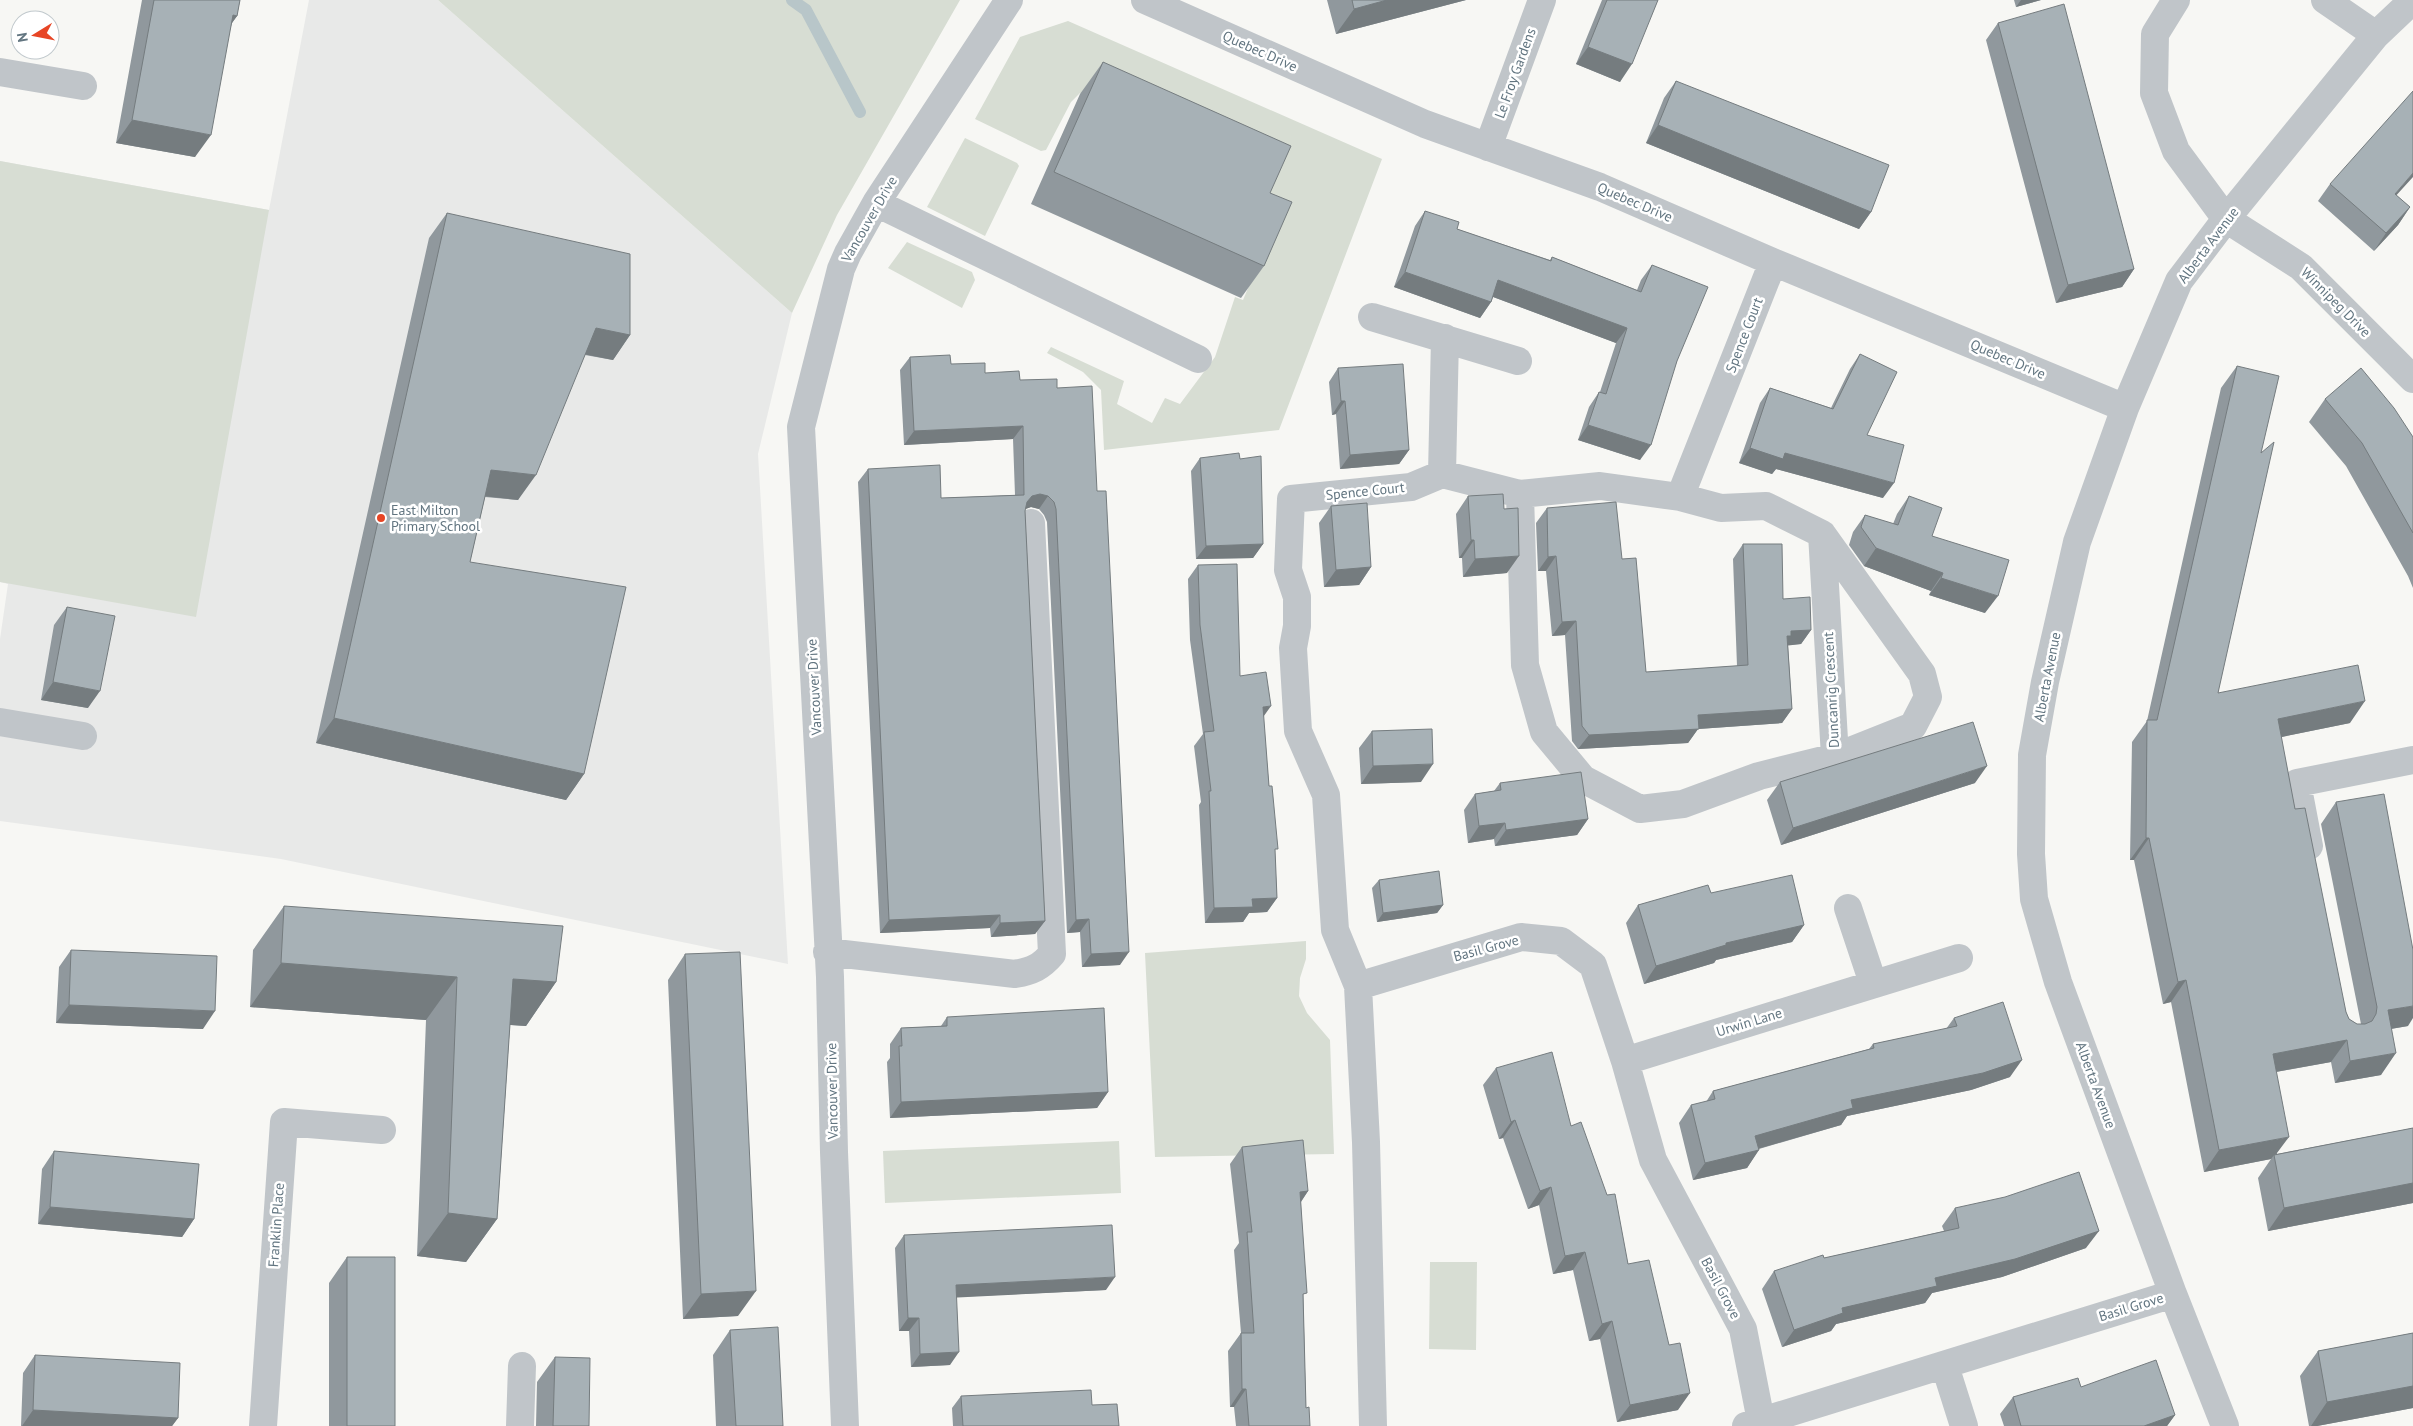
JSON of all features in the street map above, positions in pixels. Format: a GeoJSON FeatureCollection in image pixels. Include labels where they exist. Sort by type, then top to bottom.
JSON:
{"type":"FeatureCollection","features":[{"type":"Feature","properties":{"kind":"street","name":"Vancouver Drive"},"geometry":{"type":"LineString","coordinates":[[845,1426],[834,1152],[830,977],[827,952],[801,427],[841,269],[876,203],[1009,0]]}},
{"type":"Feature","properties":{"kind":"street","name":"Quebec Drive"},"geometry":{"type":"LineString","coordinates":[[1144,0],[1425,124],[1600,187],[1772,262],[2125,408]]}},
{"type":"Feature","properties":{"kind":"street","name":"Le Froy Gardens"},"geometry":{"type":"LineString","coordinates":[[1488,147],[1542,0]]}},
{"type":"Feature","properties":{"kind":"street"},"geometry":{"type":"LineString","coordinates":[[2176,0],[2155,34],[2154,93],[2176,151],[2226,219]]}},
{"type":"Feature","properties":{"kind":"street"},"geometry":{"type":"LineString","coordinates":[[2325,0],[2376,35]]}},
{"type":"Feature","properties":{"kind":"street","name":"Alberta Avenue"},"geometry":{"type":"LineString","coordinates":[[2226,1426],[2173,1294],[2058,982],[2034,899],[2031,854],[2032,755],[2045,682],[2076,542],[2125,408],[2179,281],[2226,219],[2376,35],[2412,0]]}},
{"type":"Feature","properties":{"kind":"street"},"geometry":{"type":"LineString","coordinates":[[0,72],[83,86]]}},
{"type":"Feature","properties":{"kind":"street"},"geometry":{"type":"LineString","coordinates":[[876,203],[1198,359]]}},
{"type":"Feature","properties":{"kind":"street","name":"Winnipeg Drive"},"geometry":{"type":"LineString","coordinates":[[2226,219],[2301,267],[2413,379]]}},
{"type":"Feature","properties":{"kind":"street","name":"Spence Court"},"geometry":{"type":"LineString","coordinates":[[1680,497],[1772,262]]}},
{"type":"Feature","properties":{"kind":"street"},"geometry":{"type":"LineString","coordinates":[[1372,317],[1518,361]]}},
{"type":"Feature","properties":{"kind":"street"},"geometry":{"type":"LineString","coordinates":[[1445,338],[1442,474],[1520,494],[1600,486],[1680,497],[1721,508],[1766,506],[1822,534],[1922,674],[1928,697],[1913,726],[1835,757]]}},
{"type":"Feature","properties":{"kind":"street","name":"Spence Court"},"geometry":{"type":"LineString","coordinates":[[1358,986],[1336,930],[1326,795],[1298,732],[1293,648],[1297,626],[1297,597],[1288,570],[1291,499],[1411,486],[1442,474]]}},
{"type":"Feature","properties":{"kind":"street","name":"Duncanrig Crescent"},"geometry":{"type":"LineString","coordinates":[[1520,494],[1524,665],[1544,732],[1583,778],[1640,809],[1683,804],[1759,776],[1835,757],[1822,534]]}},
{"type":"Feature","properties":{"kind":"street"},"geometry":{"type":"LineString","coordinates":[[827,952],[1015,974],[1030,971],[1043,965],[1052,954],[1031,523]]}},
{"type":"Feature","properties":{"kind":"street"},"geometry":{"type":"LineString","coordinates":[[0,722],[83,736]]}},
{"type":"Feature","properties":{"kind":"street"},"geometry":{"type":"LineString","coordinates":[[2314,869],[2297,783],[2413,760]]}},
{"type":"Feature","properties":{"kind":"street"},"geometry":{"type":"LineString","coordinates":[[1848,908],[1873,983]]}},
{"type":"Feature","properties":{"kind":"street","name":"Basil Grove"},"geometry":{"type":"LineString","coordinates":[[1358,986],[1521,937],[1561,941],[1593,965],[1625,1061],[1653,1160],[1742,1330],[1754,1423],[1946,1366],[2173,1294]]}},
{"type":"Feature","properties":{"kind":"street","name":"Urwin Lane"},"geometry":{"type":"LineString","coordinates":[[1625,1061],[1959,958]]}},
{"type":"Feature","properties":{"kind":"street"},"geometry":{"type":"LineString","coordinates":[[1358,986],[1366,1142],[1374,1426]]}},
{"type":"Feature","properties":{"kind":"street","name":"Franklin Place"},"geometry":{"type":"LineString","coordinates":[[263,1426],[284,1122],[382,1130]]}},
{"type":"Feature","properties":{"kind":"street"},"geometry":{"type":"LineString","coordinates":[[520,1426],[522,1366]]}},
{"type":"Feature","properties":{"kind":"street"},"geometry":{"type":"LineString","coordinates":[[1946,1366],[1964,1426]]}},
{"type":"Feature","properties":{"kind":"shaded area","name":"East Milton Primary School"},"geometry":{"type":"Polygon","coordinates":[[[309,0],[438,0],[792,313],[758,454],[788,964],[281,859],[0,821],[0,639],[8,584],[0,582],[0,161],[269,210],[309,0]]]}},
{"type":"Feature","properties":{"kind":"shaded area"},"geometry":{"type":"Polygon","coordinates":[[[438,0],[960,0],[837,215],[792,313],[438,0]]]}},
{"type":"Feature","properties":{"kind":"shaded area"},"geometry":{"type":"Polygon","coordinates":[[[1068,21],[1382,159],[1279,430],[1104,450],[1101,390],[1083,372],[1047,353],[1051,347],[1124,381],[1117,404],[1152,423],[1165,398],[1180,404],[1215,357],[1235,297],[1243,300],[1271,234],[1269,176],[1080,93],[1071,102],[1046,150],[1041,151],[975,119],[1020,37],[1068,21]]]}},
{"type":"Feature","properties":{"kind":"shaded area"},"geometry":{"type":"Polygon","coordinates":[[[965,138],[1017,163],[1019,166],[985,236],[927,207],[965,138]]]}},
{"type":"Feature","properties":{"kind":"shaded area"},"geometry":{"type":"Polygon","coordinates":[[[0,161],[269,210],[196,617],[0,582],[0,161]]]}},
{"type":"Feature","properties":{"kind":"shaded area"},"geometry":{"type":"Polygon","coordinates":[[[907,242],[972,272],[975,280],[962,308],[888,268],[907,242]]]}},
{"type":"Feature","properties":{"kind":"shaded area"},"geometry":{"type":"Polygon","coordinates":[[[1306,941],[1306,959],[1300,978],[1299,996],[1307,1013],[1330,1040],[1334,1154],[1155,1157],[1145,953],[1306,941]]]}},
{"type":"Feature","properties":{"kind":"shaded area"},"geometry":{"type":"Polygon","coordinates":[[[1119,1141],[1121,1193],[885,1203],[883,1151],[1119,1141]]]}},
{"type":"Feature","properties":{"kind":"shaded area"},"geometry":{"type":"Polygon","coordinates":[[[1430,1262],[1477,1262],[1476,1350],[1429,1349],[1430,1262]]]}},
{"type":"Feature","properties":{"kind":"building"},"geometry":{"type":"Polygon","coordinates":[[[154,0],[240,0],[237,16],[233,15],[211,135],[132,120],[154,0]]]}},
{"type":"Feature","properties":{"kind":"building"},"geometry":{"type":"Polygon","coordinates":[[[1352,0],[1387,0],[1354,9],[1352,0]]]}},
{"type":"Feature","properties":{"kind":"building"},"geometry":{"type":"Polygon","coordinates":[[[1607,0],[1658,0],[1632,64],[1588,47],[1607,0]]]}},
{"type":"Feature","properties":{"kind":"building"},"geometry":{"type":"Polygon","coordinates":[[[2064,4],[2134,269],[2068,285],[1998,23],[2064,4]]]}},
{"type":"Feature","properties":{"kind":"building"},"geometry":{"type":"Polygon","coordinates":[[[1103,62],[1291,146],[1270,193],[1292,202],[1264,266],[1054,172],[1103,62]]]}},
{"type":"Feature","properties":{"kind":"building"},"geometry":{"type":"Polygon","coordinates":[[[1676,81],[1889,165],[1871,212],[1658,125],[1676,81]]]}},
{"type":"Feature","properties":{"kind":"building"},"geometry":{"type":"Polygon","coordinates":[[[2413,91],[2413,173],[2395,194],[2410,207],[2386,233],[2330,184],[2413,91]]]}},
{"type":"Feature","properties":{"kind":"building"},"geometry":{"type":"Polygon","coordinates":[[[1425,211],[1459,222],[1457,229],[1551,261],[1552,257],[1641,292],[1652,265],[1708,287],[1677,361],[1651,445],[1588,425],[1599,392],[1606,394],[1627,328],[1498,280],[1491,302],[1405,272],[1425,211]]]}},
{"type":"Feature","properties":{"kind":"building"},"geometry":{"type":"Polygon","coordinates":[[[447,213],[630,254],[630,335],[596,328],[536,475],[491,470],[470,562],[626,587],[584,774],[334,718],[447,213]]]}},
{"type":"Feature","properties":{"kind":"building"},"geometry":{"type":"Polygon","coordinates":[[[1860,354],[1897,372],[1867,435],[1904,445],[1894,483],[1785,453],[1783,459],[1750,448],[1770,388],[1833,409],[1860,354]]]}},
{"type":"Feature","properties":{"kind":"building"},"geometry":{"type":"Polygon","coordinates":[[[950,355],[951,364],[985,363],[985,373],[1019,371],[1020,380],[1057,379],[1057,388],[1092,386],[1097,491],[1106,491],[1129,952],[1091,954],[1089,919],[1076,920],[1056,509],[1054,502],[1048,496],[1040,494],[1032,496],[1027,502],[1025,511],[1045,921],[1000,923],[1000,915],[889,920],[868,469],[940,465],[941,498],[1024,495],[1023,426],[914,431],[910,357],[950,355]]]}},
{"type":"Feature","properties":{"kind":"building"},"geometry":{"type":"Polygon","coordinates":[[[1403,364],[1409,450],[1350,455],[1345,401],[1341,401],[1338,368],[1403,364]]]}},
{"type":"Feature","properties":{"kind":"building"},"geometry":{"type":"Polygon","coordinates":[[[2237,366],[2279,376],[2261,453],[2274,442],[2218,693],[2358,665],[2365,701],[2278,719],[2295,809],[2305,808],[2346,1012],[2349,1019],[2357,1024],[2365,1024],[2372,1021],[2377,1007],[2336,802],[2384,794],[2413,950],[2413,1006],[2388,1010],[2396,1053],[2350,1061],[2347,1040],[2273,1054],[2289,1137],[2219,1150],[2186,980],[2178,982],[2149,838],[2146,838],[2147,720],[2157,720],[2237,366]]]}},
{"type":"Feature","properties":{"kind":"building"},"geometry":{"type":"Polygon","coordinates":[[[2361,368],[2394,408],[2413,437],[2413,533],[2362,443],[2325,399],[2361,368]]]}},
{"type":"Feature","properties":{"kind":"building"},"geometry":{"type":"Polygon","coordinates":[[[1239,453],[1240,459],[1261,456],[1263,544],[1206,546],[1200,458],[1239,453]]]}},
{"type":"Feature","properties":{"kind":"building"},"geometry":{"type":"Polygon","coordinates":[[[1503,494],[1504,509],[1518,508],[1519,556],[1475,559],[1474,540],[1471,540],[1468,496],[1503,494]]]}},
{"type":"Feature","properties":{"kind":"building"},"geometry":{"type":"Polygon","coordinates":[[[1909,496],[1942,508],[1932,536],[2009,560],[1998,596],[1941,578],[1943,573],[1876,548],[1861,527],[1865,515],[1898,525],[1909,496]]]}},
{"type":"Feature","properties":{"kind":"building"},"geometry":{"type":"Polygon","coordinates":[[[1616,502],[1622,559],[1636,558],[1646,672],[1748,665],[1743,544],[1782,544],[1783,599],[1810,597],[1811,630],[1791,631],[1791,636],[1787,636],[1792,709],[1698,715],[1699,729],[1589,735],[1582,726],[1576,621],[1562,622],[1556,556],[1548,557],[1547,508],[1616,502]]]}},
{"type":"Feature","properties":{"kind":"building"},"geometry":{"type":"Polygon","coordinates":[[[1367,503],[1371,567],[1336,570],[1331,506],[1367,503]]]}},
{"type":"Feature","properties":{"kind":"building"},"geometry":{"type":"Polygon","coordinates":[[[1237,564],[1240,676],[1266,672],[1271,706],[1263,707],[1269,786],[1272,786],[1278,849],[1275,849],[1277,898],[1252,899],[1253,907],[1214,908],[1209,791],[1211,791],[1204,732],[1214,731],[1200,625],[1198,565],[1237,564]]]}},
{"type":"Feature","properties":{"kind":"building"},"geometry":{"type":"Polygon","coordinates":[[[67,607],[115,616],[100,691],[53,682],[67,607]]]}},
{"type":"Feature","properties":{"kind":"building"},"geometry":{"type":"Polygon","coordinates":[[[1973,722],[1987,766],[1793,828],[1780,782],[1973,722]]]}},
{"type":"Feature","properties":{"kind":"building"},"geometry":{"type":"Polygon","coordinates":[[[1432,729],[1433,764],[1373,766],[1372,731],[1432,729]]]}},
{"type":"Feature","properties":{"kind":"building"},"geometry":{"type":"Polygon","coordinates":[[[1581,772],[1588,819],[1506,830],[1505,823],[1479,826],[1475,794],[1501,790],[1500,783],[1581,772]]]}},
{"type":"Feature","properties":{"kind":"building"},"geometry":{"type":"Polygon","coordinates":[[[1439,871],[1443,905],[1383,913],[1379,880],[1439,871]]]}},
{"type":"Feature","properties":{"kind":"building"},"geometry":{"type":"Polygon","coordinates":[[[1792,875],[1804,925],[1726,943],[1726,945],[1656,966],[1638,905],[1708,885],[1711,893],[1792,875]]]}},
{"type":"Feature","properties":{"kind":"building"},"geometry":{"type":"Polygon","coordinates":[[[284,906],[563,926],[556,982],[513,979],[497,1219],[448,1213],[457,977],[281,963],[284,906]]]}},
{"type":"Feature","properties":{"kind":"building"},"geometry":{"type":"Polygon","coordinates":[[[71,950],[217,956],[215,1011],[69,1005],[71,950]]]}},
{"type":"Feature","properties":{"kind":"building"},"geometry":{"type":"Polygon","coordinates":[[[740,952],[756,1291],[701,1294],[685,954],[740,952]]]}},
{"type":"Feature","properties":{"kind":"building"},"geometry":{"type":"Polygon","coordinates":[[[2003,1002],[2022,1060],[1983,1073],[1851,1100],[1853,1108],[1755,1136],[1759,1150],[1705,1163],[1691,1105],[1715,1099],[1713,1091],[1874,1048],[1873,1044],[1957,1026],[1954,1018],[2003,1002]]]}},
{"type":"Feature","properties":{"kind":"building"},"geometry":{"type":"Polygon","coordinates":[[[1104,1008],[1108,1092],[901,1102],[899,1046],[902,1046],[901,1028],[947,1026],[947,1017],[1104,1008]]]}},
{"type":"Feature","properties":{"kind":"building"},"geometry":{"type":"Polygon","coordinates":[[[1552,1052],[1571,1126],[1581,1122],[1607,1195],[1615,1194],[1628,1264],[1649,1260],[1669,1345],[1680,1343],[1690,1393],[1630,1405],[1612,1321],[1602,1324],[1585,1252],[1565,1256],[1551,1187],[1540,1191],[1515,1120],[1511,1122],[1496,1068],[1552,1052]]]}},
{"type":"Feature","properties":{"kind":"building"},"geometry":{"type":"Polygon","coordinates":[[[2413,1128],[2413,1183],[2284,1208],[2274,1155],[2413,1128]]]}},
{"type":"Feature","properties":{"kind":"building"},"geometry":{"type":"Polygon","coordinates":[[[1303,1140],[1308,1191],[1300,1192],[1307,1293],[1303,1294],[1306,1408],[1309,1407],[1310,1426],[1249,1426],[1246,1389],[1242,1389],[1241,1333],[1254,1333],[1247,1232],[1252,1232],[1242,1147],[1303,1140]]]}},
{"type":"Feature","properties":{"kind":"building"},"geometry":{"type":"Polygon","coordinates":[[[54,1151],[199,1164],[194,1219],[50,1207],[54,1151]]]}},
{"type":"Feature","properties":{"kind":"building"},"geometry":{"type":"Polygon","coordinates":[[[2079,1172],[2099,1231],[2015,1259],[1935,1278],[1937,1286],[1842,1308],[1843,1313],[1794,1330],[1774,1271],[1823,1255],[1824,1258],[1959,1228],[1955,1208],[2005,1197],[2079,1172]]]}},
{"type":"Feature","properties":{"kind":"building"},"geometry":{"type":"Polygon","coordinates":[[[1112,1225],[1115,1277],[956,1285],[959,1352],[920,1354],[919,1318],[908,1318],[904,1235],[1112,1225]]]}},
{"type":"Feature","properties":{"kind":"building"},"geometry":{"type":"Polygon","coordinates":[[[347,1257],[395,1257],[395,1426],[347,1426],[347,1257]]]}},
{"type":"Feature","properties":{"kind":"building"},"geometry":{"type":"Polygon","coordinates":[[[778,1327],[783,1426],[736,1426],[730,1330],[778,1327]]]}},
{"type":"Feature","properties":{"kind":"building"},"geometry":{"type":"Polygon","coordinates":[[[2413,1333],[2413,1386],[2327,1402],[2318,1351],[2413,1333]]]}},
{"type":"Feature","properties":{"kind":"building"},"geometry":{"type":"Polygon","coordinates":[[[35,1355],[180,1363],[178,1418],[33,1410],[35,1355]]]}},
{"type":"Feature","properties":{"kind":"building"},"geometry":{"type":"Polygon","coordinates":[[[555,1357],[590,1358],[589,1426],[553,1426],[555,1357]]]}},
{"type":"Feature","properties":{"kind":"building"},"geometry":{"type":"Polygon","coordinates":[[[2156,1360],[2175,1415],[2144,1426],[2021,1426],[2013,1397],[2078,1378],[2081,1387],[2156,1360]]]}},
{"type":"Feature","properties":{"kind":"building"},"geometry":{"type":"Polygon","coordinates":[[[1091,1390],[1092,1405],[1117,1404],[1119,1426],[963,1426],[961,1396],[1091,1390]]]}},
{"type":"Feature","properties":{"kind":"waterway"},"geometry":{"type":"LineString","coordinates":[[792,0],[806,10],[860,112]]}},
{"type":"Feature","properties":{"kind":"place","name":"East Milton Primary School"},"geometry":{"type":"Point","coordinates":[381,518]}}]}
